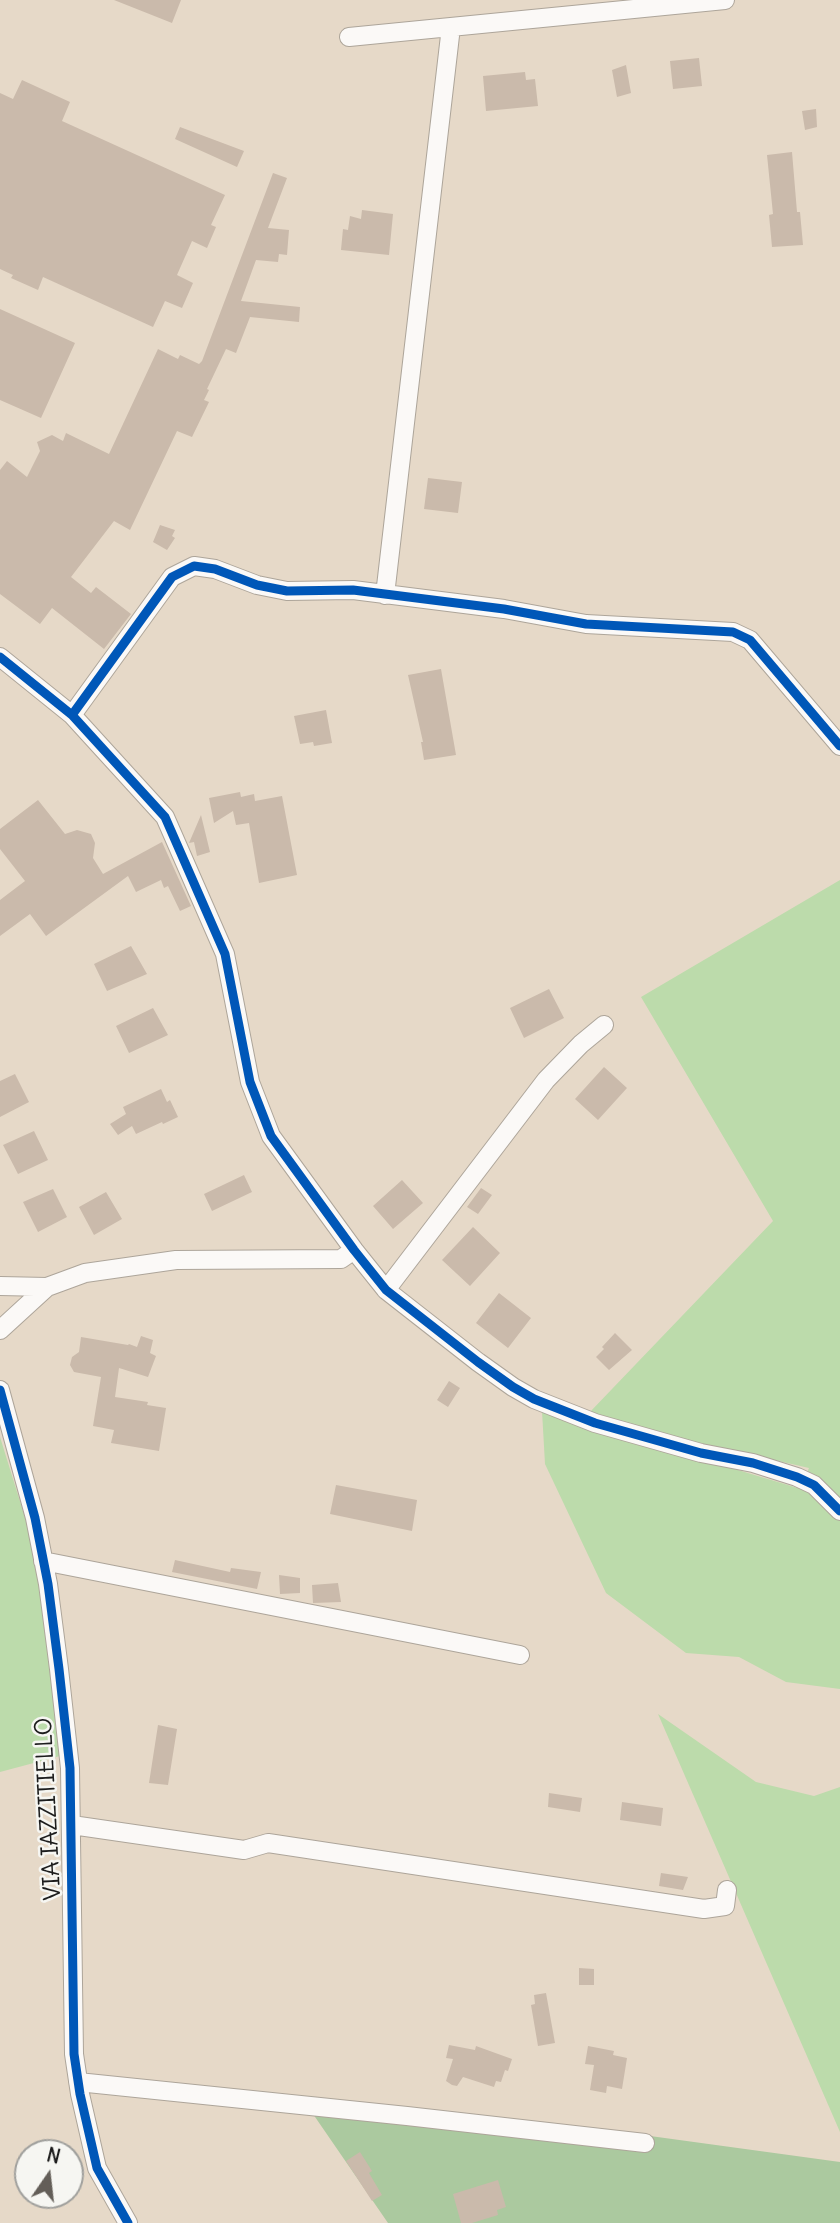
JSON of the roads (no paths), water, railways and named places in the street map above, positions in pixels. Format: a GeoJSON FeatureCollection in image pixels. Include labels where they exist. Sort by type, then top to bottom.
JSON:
{"type":"FeatureCollection","features":[{"type":"Feature","properties":{"kind":"street"},"geometry":{"type":"LineString","coordinates":[[349,37],[725,0]]}},
{"type":"Feature","properties":{"kind":"street"},"geometry":{"type":"LineString","coordinates":[[385,595],[451,27]]}},
{"type":"Feature","properties":{"kind":"street"},"geometry":{"type":"LineString","coordinates":[[72,715],[172,577],[194,566],[215,569],[257,585],[287,591],[353,590],[504,609],[586,624],[733,632],[750,640],[840,746]]}},
{"type":"Feature","properties":{"kind":"street"},"geometry":{"type":"LineString","coordinates":[[0,657],[72,715],[165,817],[225,954],[250,1083],[271,1136],[386,1290],[478,1362],[534,1399],[631,1433],[701,1453],[753,1463],[797,1477],[814,1486],[840,1511]]}},
{"type":"Feature","properties":{"kind":"street"},"geometry":{"type":"LineString","coordinates":[[386,1290],[546,1080],[604,1025]]}},
{"type":"Feature","properties":{"kind":"street"},"geometry":{"type":"LineString","coordinates":[[0,1286],[47,1287],[85,1273],[176,1259],[341,1259],[354,1250]]}},
{"type":"Feature","properties":{"kind":"street"},"geometry":{"type":"LineString","coordinates":[[0,1330],[47,1287]]}},
{"type":"Feature","properties":{"kind":"street","name":"VIA IAZZITIELLO"},"geometry":{"type":"LineString","coordinates":[[0,1390],[44,1561],[62,1690],[70,1768],[74,2040],[78,2082],[97,2168],[128,2223]]}},
{"type":"Feature","properties":{"kind":"street"},"geometry":{"type":"LineString","coordinates":[[44,1561],[520,1655]]}},
{"type":"Feature","properties":{"kind":"street"},"geometry":{"type":"LineString","coordinates":[[72,1825],[244,1850],[268,1843],[704,1909],[724,1906],[727,1890]]}},
{"type":"Feature","properties":{"kind":"street"},"geometry":{"type":"LineString","coordinates":[[78,2082],[645,2143]]}}]}
